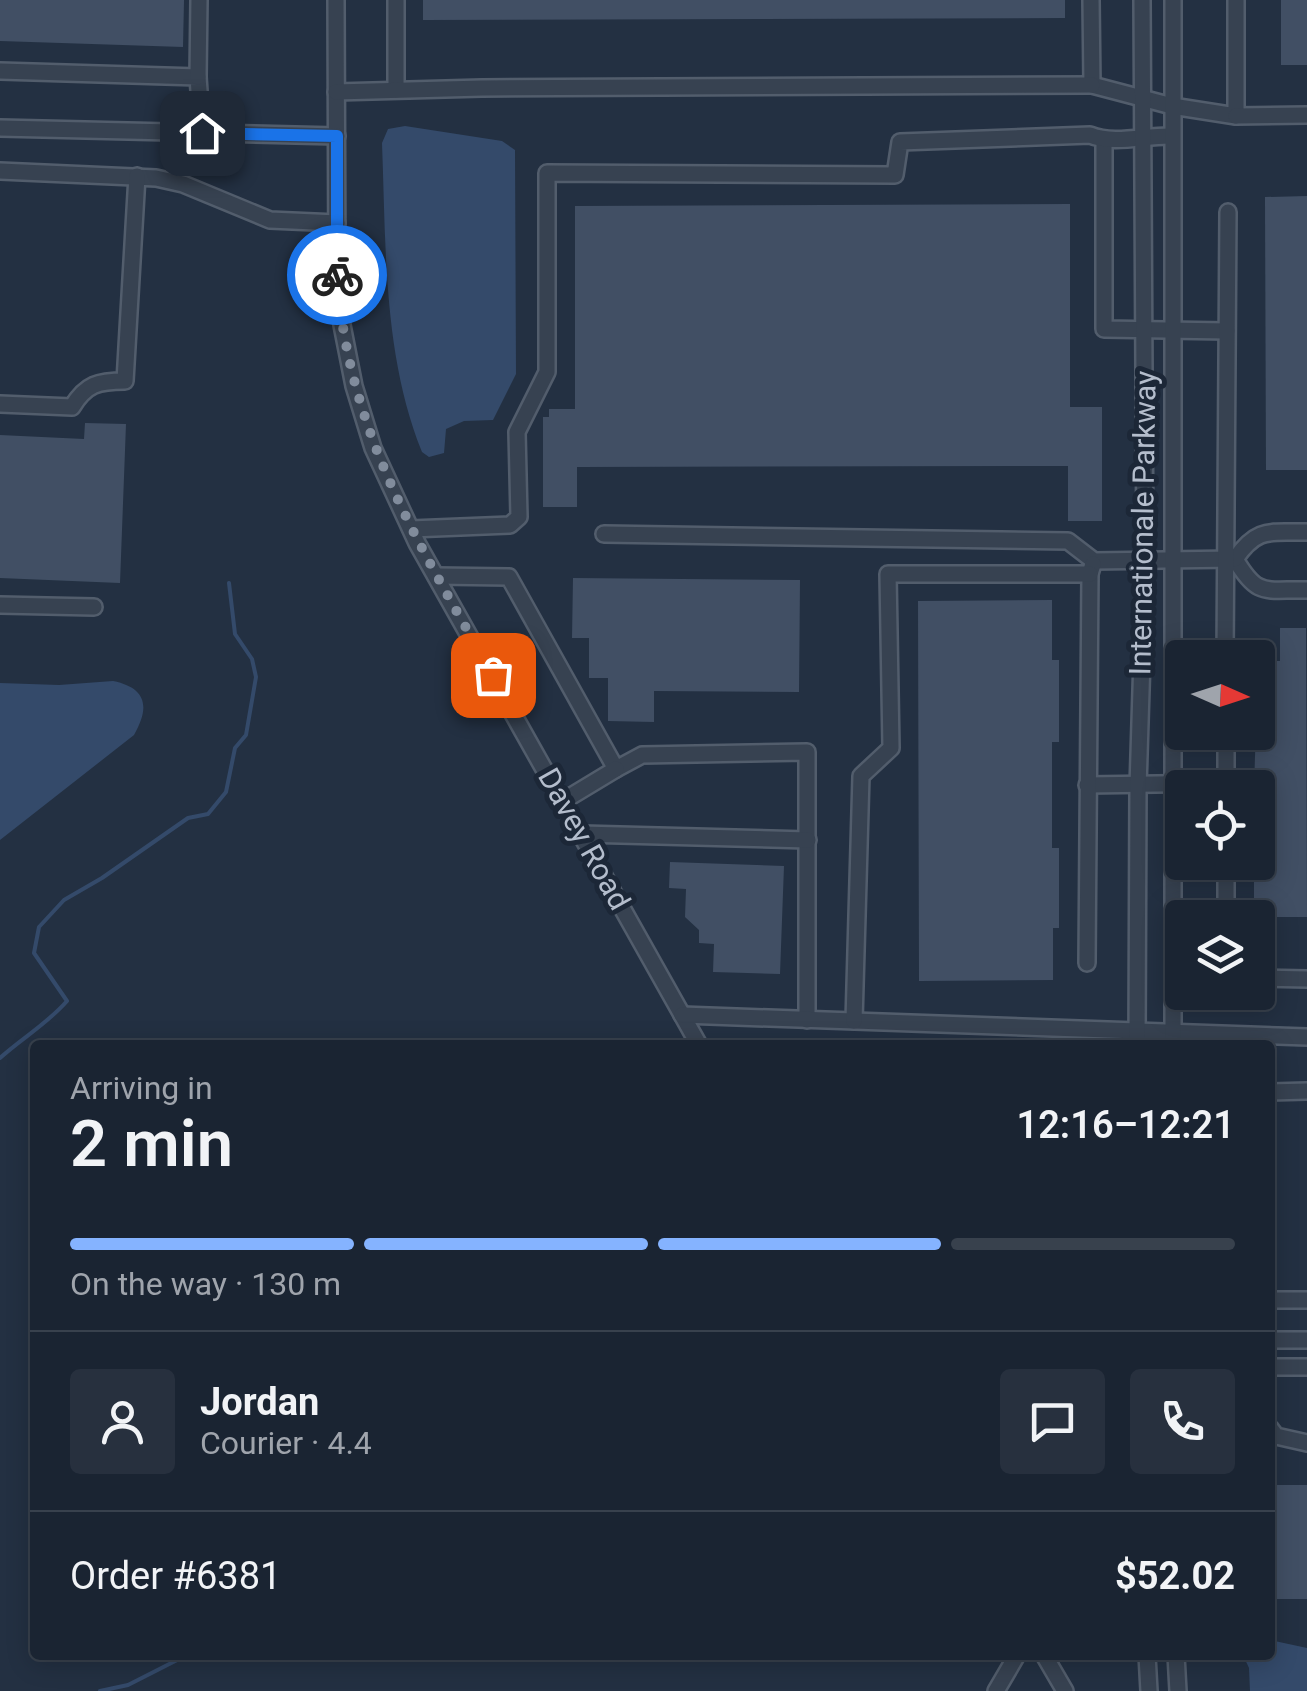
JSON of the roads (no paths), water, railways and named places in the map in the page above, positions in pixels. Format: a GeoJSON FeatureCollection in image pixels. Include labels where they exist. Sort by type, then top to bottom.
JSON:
{"type":"FeatureCollection","features":[{"type":"Feature","properties":{"kind":"street"},"geometry":{"type":"LineString","coordinates":[[199,0],[202,133]]}},
{"type":"Feature","properties":{"kind":"street","name":"Davey Road"},"geometry":{"type":"LineString","coordinates":[[336,0],[337,278],[354,386],[373,448],[436,576],[682,1015],[690,1040]]}},
{"type":"Feature","properties":{"kind":"street"},"geometry":{"type":"LineString","coordinates":[[396,0],[396,90]]}},
{"type":"Feature","properties":{"kind":"street"},"geometry":{"type":"LineString","coordinates":[[1091,0],[1092,85]]}},
{"type":"Feature","properties":{"kind":"street","name":"Internationale Parkway"},"geometry":{"type":"LineString","coordinates":[[1137,1038],[1145,562],[1142,0]]}},
{"type":"Feature","properties":{"kind":"street","name":"Internationale Parkway"},"geometry":{"type":"LineString","coordinates":[[1173,0],[1173,770]]}},
{"type":"Feature","properties":{"kind":"street"},"geometry":{"type":"LineString","coordinates":[[1236,0],[1236,116]]}},
{"type":"Feature","properties":{"kind":"street"},"geometry":{"type":"LineString","coordinates":[[0,71],[198,77]]}},
{"type":"Feature","properties":{"kind":"street"},"geometry":{"type":"LineString","coordinates":[[336,92],[1092,85],[1172,106],[1236,116],[1307,115]]}},
{"type":"Feature","properties":{"kind":"street"},"geometry":{"type":"LineString","coordinates":[[0,128],[337,136]]}},
{"type":"Feature","properties":{"kind":"street"},"geometry":{"type":"LineString","coordinates":[[411,529],[510,525],[518,517],[517,432],[547,372],[546,173],[895,175],[900,142],[1090,135],[1104,141],[1144,135],[1172,136]]}},
{"type":"Feature","properties":{"kind":"street"},"geometry":{"type":"LineString","coordinates":[[1104,141],[1104,329],[1227,331]]}},
{"type":"Feature","properties":{"kind":"street"},"geometry":{"type":"LineString","coordinates":[[0,171],[137,176],[183,184],[270,220],[337,223]]}},
{"type":"Feature","properties":{"kind":"street"},"geometry":{"type":"LineString","coordinates":[[0,404],[72,407],[84,388],[102,381],[125,382],[137,176]]}},
{"type":"Feature","properties":{"kind":"street"},"geometry":{"type":"LineString","coordinates":[[1227,640],[1230,559],[1228,212]]}},
{"type":"Feature","properties":{"kind":"street"},"geometry":{"type":"LineString","coordinates":[[854,1021],[861,776],[891,748],[888,574],[1230,559],[1249,539],[1262,534],[1307,532]]}},
{"type":"Feature","properties":{"kind":"street"},"geometry":{"type":"LineString","coordinates":[[604,534],[1068,541],[1092,567],[1087,964]]}},
{"type":"Feature","properties":{"kind":"street"},"geometry":{"type":"LineString","coordinates":[[1230,559],[1250,584],[1262,589],[1307,590]]}},
{"type":"Feature","properties":{"kind":"street"},"geometry":{"type":"LineString","coordinates":[[436,576],[509,577],[616,769]]}},
{"type":"Feature","properties":{"kind":"street"},"geometry":{"type":"LineString","coordinates":[[0,605],[94,607]]}},
{"type":"Feature","properties":{"kind":"street"},"geometry":{"type":"LineString","coordinates":[[563,801],[642,755],[807,752],[807,1020]]}},
{"type":"Feature","properties":{"kind":"street"},"geometry":{"type":"LineString","coordinates":[[1087,784],[1165,782]]}},
{"type":"Feature","properties":{"kind":"street"},"geometry":{"type":"LineString","coordinates":[[582,834],[808,840]]}},
{"type":"Feature","properties":{"kind":"street","name":"Internationale Parkway"},"geometry":{"type":"LineString","coordinates":[[1173,880],[1173,1039]]}},
{"type":"Feature","properties":{"kind":"street"},"geometry":{"type":"LineString","coordinates":[[1275,978],[1307,978]]}},
{"type":"Feature","properties":{"kind":"street"},"geometry":{"type":"LineString","coordinates":[[682,1015],[1137,1038],[1307,1037]]}},
{"type":"Feature","properties":{"kind":"street"},"geometry":{"type":"LineString","coordinates":[[1275,1092],[1307,1091]]}},
{"type":"Feature","properties":{"kind":"street"},"geometry":{"type":"LineString","coordinates":[[1275,1300],[1307,1300]]}},
{"type":"Feature","properties":{"kind":"street"},"geometry":{"type":"LineString","coordinates":[[1275,1340],[1307,1340]]}},
{"type":"Feature","properties":{"kind":"street"},"geometry":{"type":"LineString","coordinates":[[1275,1368],[1307,1367]]}},
{"type":"Feature","properties":{"kind":"street"},"geometry":{"type":"LineString","coordinates":[[1275,1435],[1307,1443]]}},
{"type":"Feature","properties":{"kind":"street"},"geometry":{"type":"LineString","coordinates":[[997,1690],[1014,1660]]}},
{"type":"Feature","properties":{"kind":"street"},"geometry":{"type":"LineString","coordinates":[[1047,1660],[1065,1691]]}},
{"type":"Feature","properties":{"kind":"street"},"geometry":{"type":"LineString","coordinates":[[1147,1660],[1149,1691]]}},
{"type":"Feature","properties":{"kind":"street"},"geometry":{"type":"LineString","coordinates":[[1176,1660],[1178,1691]]}},
{"type":"Feature","properties":{"kind":"water"},"geometry":{"type":"Polygon","coordinates":[[[405,126],[502,141],[515,150],[516,374],[493,420],[464,421],[446,429],[444,453],[429,457],[422,452],[400,377],[386,261],[382,143],[388,129],[405,126]]]}},
{"type":"Feature","properties":{"kind":"water"},"geometry":{"type":"Polygon","coordinates":[[[113,681],[133,688],[142,700],[142,716],[134,735],[0,840],[0,683],[59,685],[113,681]]]}},
{"type":"Feature","properties":{"kind":"water"},"geometry":{"type":"Polygon","coordinates":[[[1275,1641],[1307,1648],[1307,1691],[1250,1691],[1245,1660],[1275,1660],[1275,1641]]]}},
{"type":"Feature","properties":{"kind":"waterway"},"geometry":{"type":"LineString","coordinates":[[0,1058],[67,1001],[34,953],[39,927],[64,900],[188,818],[208,814],[226,792],[235,748],[246,735],[256,677],[252,659],[235,634],[229,583]]}},
{"type":"Feature","properties":{"kind":"waterway"},"geometry":{"type":"LineString","coordinates":[[100,1691],[128,1685],[177,1660]]}}]}
